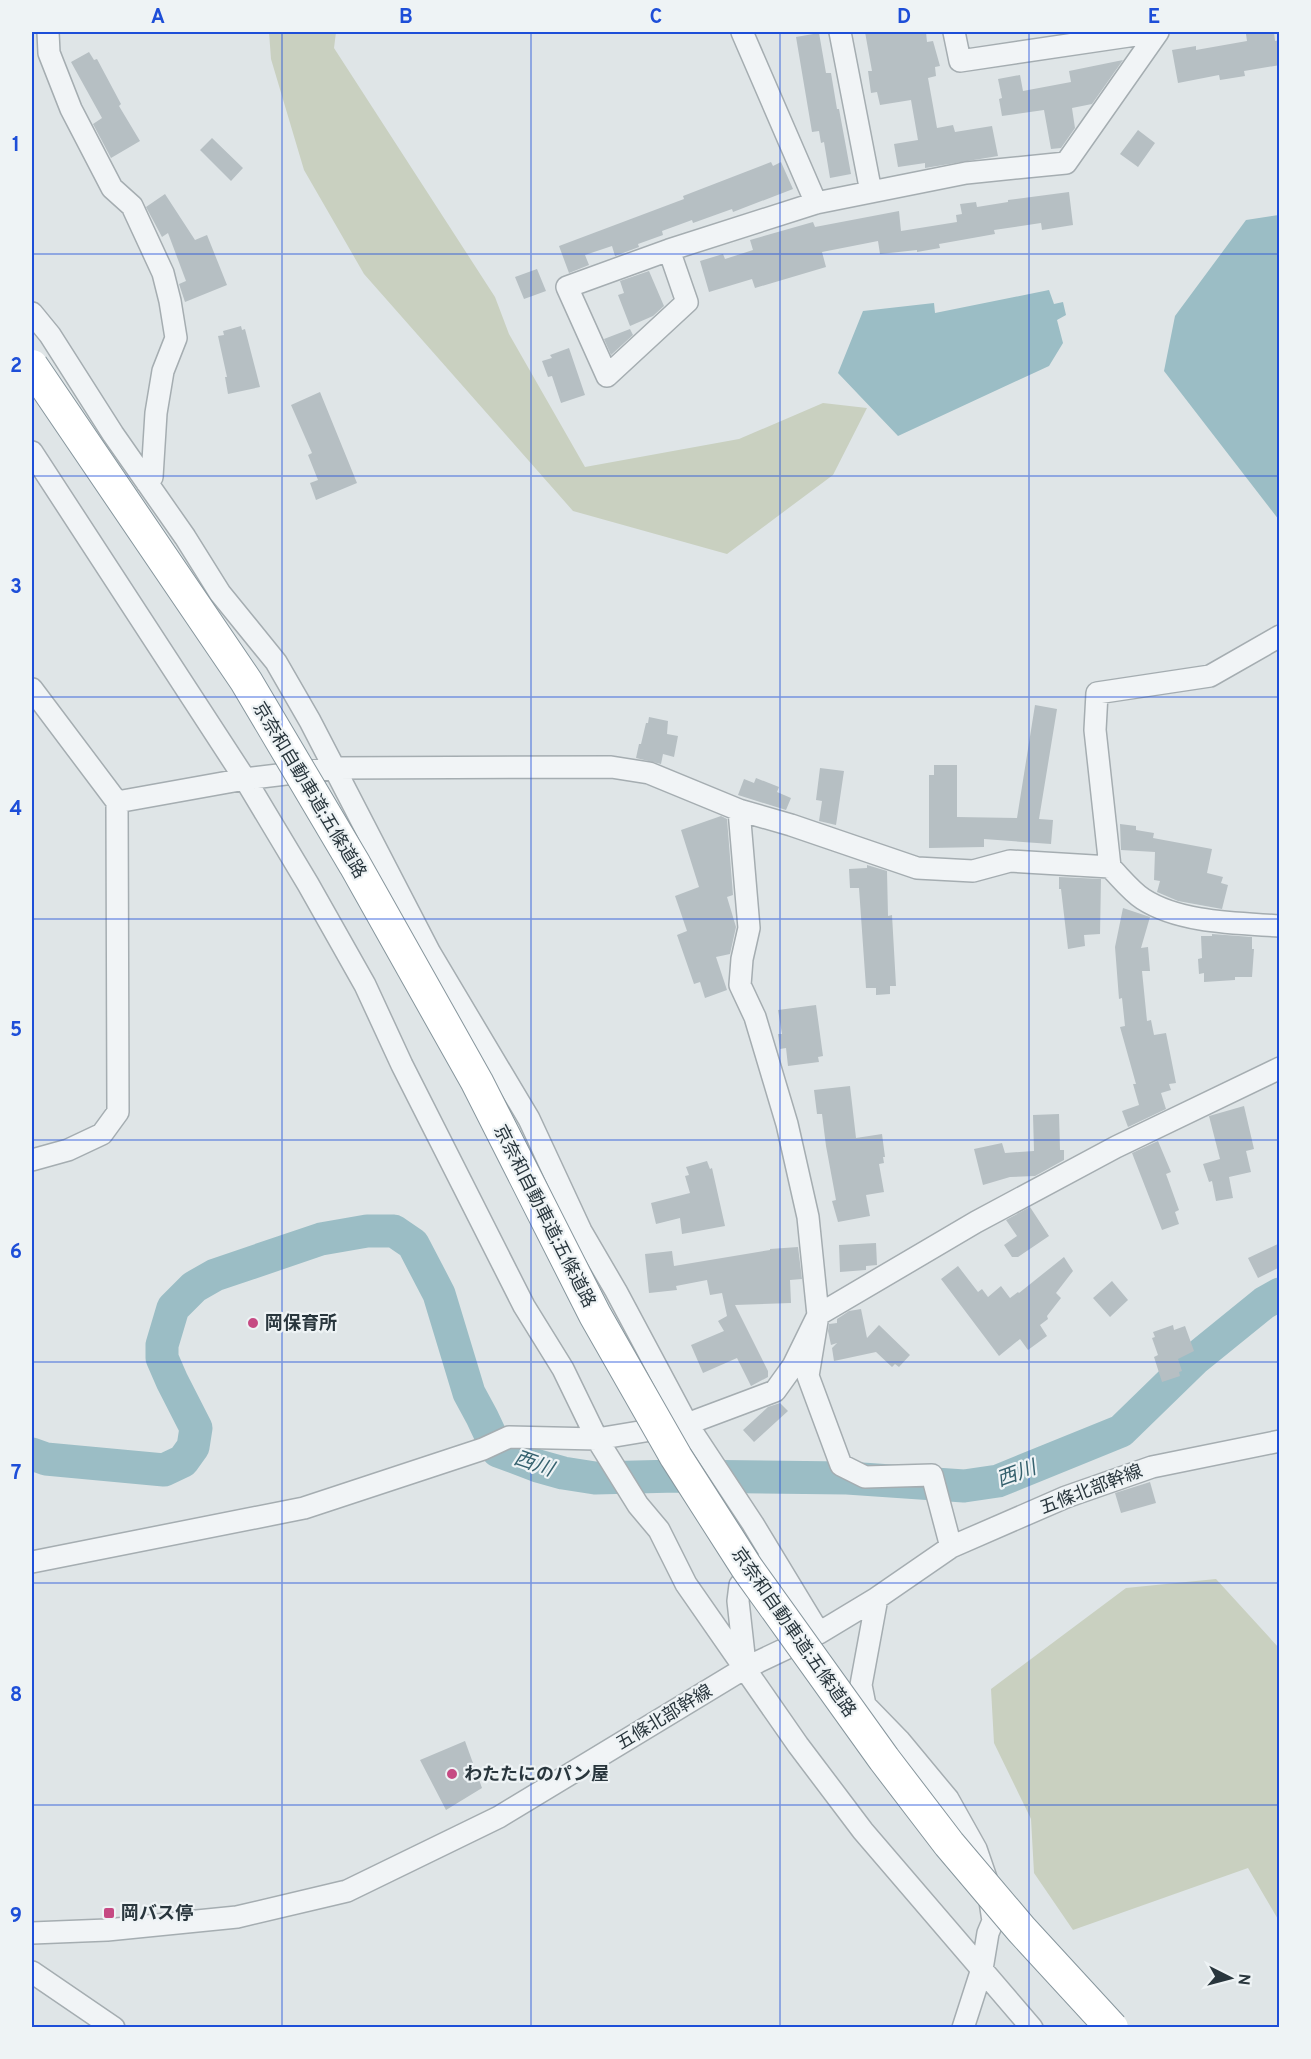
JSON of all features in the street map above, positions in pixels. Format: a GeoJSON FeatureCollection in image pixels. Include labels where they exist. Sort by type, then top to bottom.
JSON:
{"type":"FeatureCollection","features":[{"type":"Feature","properties":{"kind":"highway","name":"京奈和自動車道;五條道路"},"geometry":{"type":"LineString","coordinates":[[32,366],[148,534],[252,692],[355,865],[477,1082],[595,1315],[676,1457],[747,1568],[877,1750],[949,1844],[1021,1929],[1112,2028]]}},
{"type":"Feature","properties":{"kind":"street"},"geometry":{"type":"LineString","coordinates":[[48,32],[49,53],[71,109],[112,188],[132,206],[163,273],[170,301],[176,338],[162,371],[156,413],[152,477],[147,483]]}},
{"type":"Feature","properties":{"kind":"street"},"geometry":{"type":"LineString","coordinates":[[742,32],[816,204]]}},
{"type":"Feature","properties":{"kind":"street"},"geometry":{"type":"LineString","coordinates":[[840,32],[871,192]]}},
{"type":"Feature","properties":{"kind":"street"},"geometry":{"type":"LineString","coordinates":[[954,32],[960,61],[1092,36],[1157,32]]}},
{"type":"Feature","properties":{"kind":"street"},"geometry":{"type":"LineString","coordinates":[[669,249],[687,302],[607,376],[567,287],[669,249],[816,204],[966,173],[1066,163],[1157,32]]}},
{"type":"Feature","properties":{"kind":"street"},"geometry":{"type":"LineString","coordinates":[[32,313],[50,335],[220,593],[276,662],[335,768],[430,953],[529,1119],[581,1231],[687,1424],[753,1524],[819,1633]]}},
{"type":"Feature","properties":{"kind":"street"},"geometry":{"type":"LineString","coordinates":[[32,452],[245,779],[308,884],[365,985],[402,1065],[524,1306],[563,1369],[597,1439],[638,1505],[659,1530],[686,1584],[798,1745],[863,1831],[1032,2028]]}},
{"type":"Feature","properties":{"kind":"street"},"geometry":{"type":"LineString","coordinates":[[1280,636],[1210,676],[1097,693],[1095,730],[1110,867],[1143,899],[1178,914],[1226,922],[1280,926]]}},
{"type":"Feature","properties":{"kind":"street"},"geometry":{"type":"LineString","coordinates":[[32,689],[117,802],[118,1112],[102,1134],[68,1150],[32,1160]]}},
{"type":"Feature","properties":{"kind":"street"},"geometry":{"type":"LineString","coordinates":[[117,802],[245,779],[335,768],[611,767],[649,773],[740,810],[917,868],[973,871],[1010,861],[1110,867]]}},
{"type":"Feature","properties":{"kind":"street"},"geometry":{"type":"LineString","coordinates":[[740,810],[748,928],[740,985],[755,1017],[787,1124],[808,1217],[818,1315],[808,1376],[841,1465],[866,1477],[932,1475],[951,1547]]}},
{"type":"Feature","properties":{"kind":"street"},"geometry":{"type":"LineString","coordinates":[[32,1562],[304,1508],[483,1449],[509,1437],[597,1439],[687,1424],[775,1391],[794,1366],[818,1315],[976,1222],[1116,1147],[1280,1068]]}},
{"type":"Feature","properties":{"kind":"street","name":"五條北部幹線"},"geometry":{"type":"LineString","coordinates":[[32,1933],[107,1930],[237,1917],[348,1890],[499,1817],[745,1668],[819,1633],[951,1547],[1065,1497],[1152,1467],[1280,1441]]}},
{"type":"Feature","properties":{"kind":"street"},"geometry":{"type":"LineString","coordinates":[[745,1668],[738,1601],[740,1585],[770,1551]]}},
{"type":"Feature","properties":{"kind":"street"},"geometry":{"type":"LineString","coordinates":[[876,1598],[861,1685],[865,1704],[899,1740],[948,1799],[976,1850],[987,1881],[993,1922],[988,1933],[982,1969],[963,2028]]}},
{"type":"Feature","properties":{"kind":"street"},"geometry":{"type":"LineString","coordinates":[[32,1972],[114,2028]]}},
{"type":"Feature","properties":{"kind":"green space"},"geometry":{"type":"Polygon","coordinates":[[[269,32],[336,32],[334,48],[495,297],[509,334],[585,467],[739,439],[823,403],[867,408],[833,475],[727,554],[573,511],[364,274],[304,170],[271,59],[269,32]]]}},
{"type":"Feature","properties":{"kind":"green space"},"geometry":{"type":"Polygon","coordinates":[[[1216,1579],[1279,1648],[1279,1921],[1248,1868],[1073,1930],[1034,1873],[1031,1819],[994,1743],[991,1689],[1126,1588],[1216,1579]]]}},
{"type":"Feature","properties":{"kind":"water"},"geometry":{"type":"Polygon","coordinates":[[[1280,215],[1279,520],[1164,371],[1175,316],[1246,220],[1280,215]]]}},
{"type":"Feature","properties":{"kind":"water"},"geometry":{"type":"Polygon","coordinates":[[[1049,290],[1054,304],[1063,302],[1066,315],[1057,320],[1063,343],[1049,366],[898,436],[838,373],[863,311],[934,303],[935,313],[1049,290]]]}},
{"type":"Feature","properties":{"kind":"building"},"geometry":{"type":"Polygon","coordinates":[[[865,32],[926,32],[927,42],[933,41],[940,66],[935,67],[936,76],[928,78],[937,128],[953,125],[955,132],[992,126],[998,156],[925,168],[925,163],[898,167],[894,144],[918,140],[911,100],[880,105],[877,92],[871,93],[868,71],[872,71],[865,32]]]}},
{"type":"Feature","properties":{"kind":"building"},"geometry":{"type":"Polygon","coordinates":[[[1274,32],[1275,41],[1280,40],[1280,65],[1244,71],[1245,76],[1220,80],[1219,75],[1178,83],[1172,50],[1196,46],[1196,50],[1247,41],[1246,34],[1274,32]]]}},
{"type":"Feature","properties":{"kind":"building"},"geometry":{"type":"Polygon","coordinates":[[[819,33],[826,73],[831,73],[851,174],[830,178],[824,142],[821,143],[819,131],[812,132],[796,37],[819,33]]]}},
{"type":"Feature","properties":{"kind":"building"},"geometry":{"type":"Polygon","coordinates":[[[89,52],[94,60],[97,59],[121,104],[119,106],[140,141],[111,158],[93,124],[102,118],[71,62],[89,52]]]}},
{"type":"Feature","properties":{"kind":"building"},"geometry":{"type":"Polygon","coordinates":[[[1123,60],[1092,104],[1072,108],[1075,128],[1061,148],[1051,149],[1044,110],[1002,116],[999,99],[1002,98],[998,79],[1020,75],[1023,91],[1071,82],[1069,71],[1123,60]]]}},
{"type":"Feature","properties":{"kind":"building"},"geometry":{"type":"Polygon","coordinates":[[[1138,130],[1155,143],[1138,167],[1120,154],[1138,130]]]}},
{"type":"Feature","properties":{"kind":"building"},"geometry":{"type":"Polygon","coordinates":[[[212,138],[243,168],[231,181],[200,150],[212,138]]]}},
{"type":"Feature","properties":{"kind":"building"},"geometry":{"type":"Polygon","coordinates":[[[771,162],[773,166],[781,162],[793,189],[733,212],[732,209],[662,231],[663,235],[615,256],[612,246],[585,255],[589,265],[569,273],[559,246],[684,199],[683,196],[771,162]]]}},
{"type":"Feature","properties":{"kind":"building"},"geometry":{"type":"Polygon","coordinates":[[[1069,192],[1073,225],[1042,230],[1041,223],[994,230],[995,234],[939,244],[940,248],[917,252],[917,250],[880,254],[878,241],[822,252],[826,267],[755,288],[752,279],[709,292],[700,261],[723,254],[725,259],[753,250],[750,240],[813,222],[815,227],[899,211],[901,231],[957,222],[956,215],[962,214],[960,204],[976,202],[977,207],[1008,202],[1008,200],[1069,192]]]}},
{"type":"Feature","properties":{"kind":"building"},"geometry":{"type":"Polygon","coordinates":[[[165,194],[195,240],[207,235],[227,285],[185,302],[179,284],[186,281],[168,233],[162,237],[146,207],[165,194]]]}},
{"type":"Feature","properties":{"kind":"building"},"geometry":{"type":"Polygon","coordinates":[[[537,269],[546,291],[524,299],[515,277],[537,269]]]}},
{"type":"Feature","properties":{"kind":"building"},"geometry":{"type":"Polygon","coordinates":[[[649,271],[664,306],[653,316],[630,326],[618,295],[624,293],[620,281],[649,271]]]}},
{"type":"Feature","properties":{"kind":"building"},"geometry":{"type":"Polygon","coordinates":[[[241,326],[242,330],[245,329],[260,387],[228,394],[225,377],[227,377],[218,336],[224,335],[223,331],[241,326]]]}},
{"type":"Feature","properties":{"kind":"building"},"geometry":{"type":"Polygon","coordinates":[[[630,329],[633,335],[611,355],[604,339],[630,329]]]}},
{"type":"Feature","properties":{"kind":"building"},"geometry":{"type":"Polygon","coordinates":[[[569,348],[585,395],[561,403],[552,376],[548,377],[542,361],[552,358],[550,355],[569,348]]]}},
{"type":"Feature","properties":{"kind":"building"},"geometry":{"type":"Polygon","coordinates":[[[320,392],[357,483],[316,500],[310,483],[318,480],[308,455],[312,453],[291,405],[320,392]]]}},
{"type":"Feature","properties":{"kind":"building"},"geometry":{"type":"Polygon","coordinates":[[[1035,705],[1057,709],[1039,819],[1053,820],[1051,844],[984,839],[984,847],[929,848],[929,775],[934,775],[934,765],[957,765],[957,817],[1017,818],[1035,705]]]}},
{"type":"Feature","properties":{"kind":"building"},"geometry":{"type":"Polygon","coordinates":[[[649,717],[668,721],[667,734],[678,736],[674,757],[663,754],[661,764],[636,758],[649,717]]]}},
{"type":"Feature","properties":{"kind":"building"},"geometry":{"type":"Polygon","coordinates":[[[820,768],[844,771],[836,825],[819,821],[822,801],[816,800],[820,768]]]}},
{"type":"Feature","properties":{"kind":"building"},"geometry":{"type":"Polygon","coordinates":[[[756,778],[779,787],[777,792],[791,798],[786,810],[738,795],[744,779],[754,783],[756,778]]]}},
{"type":"Feature","properties":{"kind":"building"},"geometry":{"type":"Polygon","coordinates":[[[721,816],[727,819],[733,895],[727,897],[736,927],[730,954],[716,957],[727,990],[705,998],[700,982],[694,984],[677,935],[687,931],[675,896],[699,887],[681,830],[721,816]]]}},
{"type":"Feature","properties":{"kind":"building"},"geometry":{"type":"Polygon","coordinates":[[[1120,824],[1136,826],[1136,830],[1154,833],[1153,838],[1212,849],[1207,873],[1223,877],[1221,883],[1228,885],[1222,909],[1178,901],[1157,892],[1160,881],[1154,880],[1155,852],[1121,850],[1120,824]]]}},
{"type":"Feature","properties":{"kind":"building"},"geometry":{"type":"Polygon","coordinates":[[[867,865],[887,871],[888,916],[892,915],[896,986],[890,986],[890,994],[876,995],[876,988],[866,988],[859,888],[850,888],[849,869],[867,868],[867,865]]]}},
{"type":"Feature","properties":{"kind":"building"},"geometry":{"type":"Polygon","coordinates":[[[1059,877],[1101,879],[1100,934],[1084,935],[1085,946],[1068,949],[1059,877]]]}},
{"type":"Feature","properties":{"kind":"building"},"geometry":{"type":"Polygon","coordinates":[[[1123,908],[1150,917],[1141,948],[1148,947],[1150,971],[1142,971],[1147,1021],[1151,1020],[1154,1035],[1166,1033],[1176,1083],[1169,1084],[1171,1090],[1161,1093],[1166,1109],[1128,1127],[1122,1111],[1139,1105],[1133,1084],[1136,1084],[1120,1027],[1125,1026],[1122,998],[1119,999],[1115,947],[1123,908]]]}},
{"type":"Feature","properties":{"kind":"building"},"geometry":{"type":"Polygon","coordinates":[[[1212,934],[1252,937],[1252,949],[1254,949],[1252,977],[1204,982],[1204,973],[1199,974],[1198,959],[1202,958],[1201,936],[1212,936],[1212,934]]]}},
{"type":"Feature","properties":{"kind":"building"},"geometry":{"type":"Polygon","coordinates":[[[816,1005],[823,1056],[818,1057],[819,1062],[788,1066],[786,1048],[780,1049],[778,1034],[782,1034],[778,1010],[816,1005]]]}},
{"type":"Feature","properties":{"kind":"building"},"geometry":{"type":"Polygon","coordinates":[[[850,1086],[856,1138],[882,1134],[885,1157],[883,1157],[884,1163],[879,1164],[884,1192],[866,1195],[870,1216],[838,1222],[832,1201],[836,1200],[822,1114],[817,1114],[814,1090],[850,1086]]]}},
{"type":"Feature","properties":{"kind":"building"},"geometry":{"type":"Polygon","coordinates":[[[1244,1106],[1254,1149],[1246,1151],[1251,1172],[1229,1177],[1233,1198],[1216,1201],[1212,1181],[1209,1182],[1203,1164],[1220,1159],[1209,1116],[1244,1106]]]}},
{"type":"Feature","properties":{"kind":"building"},"geometry":{"type":"Polygon","coordinates":[[[1059,1114],[1060,1150],[1064,1150],[1064,1160],[1035,1176],[1010,1177],[983,1185],[974,1149],[1002,1143],[1005,1153],[1034,1151],[1033,1115],[1059,1114]]]}},
{"type":"Feature","properties":{"kind":"building"},"geometry":{"type":"Polygon","coordinates":[[[1158,1141],[1171,1172],[1166,1174],[1179,1210],[1175,1212],[1179,1224],[1162,1230],[1132,1153],[1158,1141]]]}},
{"type":"Feature","properties":{"kind":"building"},"geometry":{"type":"Polygon","coordinates":[[[707,1161],[710,1169],[712,1168],[725,1226],[682,1234],[680,1218],[656,1224],[651,1203],[690,1193],[685,1176],[689,1175],[686,1167],[707,1161]]]}},
{"type":"Feature","properties":{"kind":"building"},"geometry":{"type":"Polygon","coordinates":[[[1030,1207],[1049,1236],[1018,1257],[1012,1257],[1004,1245],[1017,1236],[1006,1220],[1030,1207]]]}},
{"type":"Feature","properties":{"kind":"building"},"geometry":{"type":"Polygon","coordinates":[[[876,1243],[877,1265],[866,1266],[866,1270],[840,1272],[839,1245],[876,1243]]]}},
{"type":"Feature","properties":{"kind":"building"},"geometry":{"type":"Polygon","coordinates":[[[1280,1243],[1280,1267],[1258,1278],[1248,1258],[1280,1243]]]}},
{"type":"Feature","properties":{"kind":"building"},"geometry":{"type":"Polygon","coordinates":[[[798,1247],[802,1279],[790,1280],[791,1303],[735,1305],[768,1371],[768,1377],[751,1386],[737,1358],[703,1373],[691,1345],[724,1331],[718,1321],[727,1316],[722,1293],[710,1295],[707,1280],[676,1286],[677,1290],[649,1293],[645,1254],[672,1251],[674,1266],[770,1249],[798,1247]]]}},
{"type":"Feature","properties":{"kind":"building"},"geometry":{"type":"Polygon","coordinates":[[[1064,1257],[1073,1271],[1056,1293],[1061,1298],[1047,1316],[1048,1319],[1040,1325],[1047,1336],[1028,1350],[1020,1339],[999,1356],[941,1279],[958,1266],[978,1292],[982,1289],[988,1297],[1001,1286],[1010,1298],[1064,1257]]]}},
{"type":"Feature","properties":{"kind":"building"},"geometry":{"type":"Polygon","coordinates":[[[1112,1281],[1128,1300],[1110,1317],[1093,1298],[1112,1281]]]}},
{"type":"Feature","properties":{"kind":"building"},"geometry":{"type":"Polygon","coordinates":[[[861,1309],[867,1338],[879,1325],[910,1355],[899,1367],[895,1364],[892,1367],[876,1352],[834,1361],[832,1348],[837,1343],[831,1345],[829,1324],[837,1323],[837,1319],[849,1311],[861,1309]]]}},
{"type":"Feature","properties":{"kind":"building"},"geometry":{"type":"Polygon","coordinates":[[[1173,1325],[1174,1330],[1185,1326],[1194,1351],[1178,1359],[1182,1371],[1179,1372],[1180,1376],[1162,1382],[1154,1357],[1158,1355],[1152,1338],[1155,1337],[1153,1332],[1173,1325]]]}},
{"type":"Feature","properties":{"kind":"building"},"geometry":{"type":"Polygon","coordinates":[[[780,1403],[788,1411],[754,1442],[743,1430],[768,1407],[780,1403]]]}},
{"type":"Feature","properties":{"kind":"building"},"geometry":{"type":"Polygon","coordinates":[[[1150,1482],[1156,1503],[1121,1513],[1115,1493],[1150,1482]]]}},
{"type":"Feature","properties":{"kind":"building","name":"わたたにのパン屋"},"geometry":{"type":"Polygon","coordinates":[[[465,1741],[482,1788],[446,1810],[420,1760],[465,1741]]]}},
{"type":"Feature","properties":{"kind":"waterway","name":"西川"},"geometry":{"type":"LineString","coordinates":[[32,1454],[46,1459],[164,1470],[183,1461],[193,1447],[196,1428],[162,1358],[162,1345],[173,1308],[194,1287],[215,1275],[321,1239],[367,1231],[394,1231],[413,1244],[439,1294],[469,1393],[498,1451],[563,1473],[595,1478],[677,1476],[847,1478],[964,1486],[998,1481],[1121,1431],[1195,1359],[1264,1303],[1280,1294]]}},
{"type":"Feature","properties":{"kind":"place","name":"岡保育所"},"geometry":{"type":"Point","coordinates":[253,1323]}},
{"type":"Feature","properties":{"kind":"place","name":"わたたにのパン屋"},"geometry":{"type":"Point","coordinates":[452,1774]}},
{"type":"Feature","properties":{"kind":"place","name":"岡バス停"},"geometry":{"type":"Point","coordinates":[109,1913]}}]}
